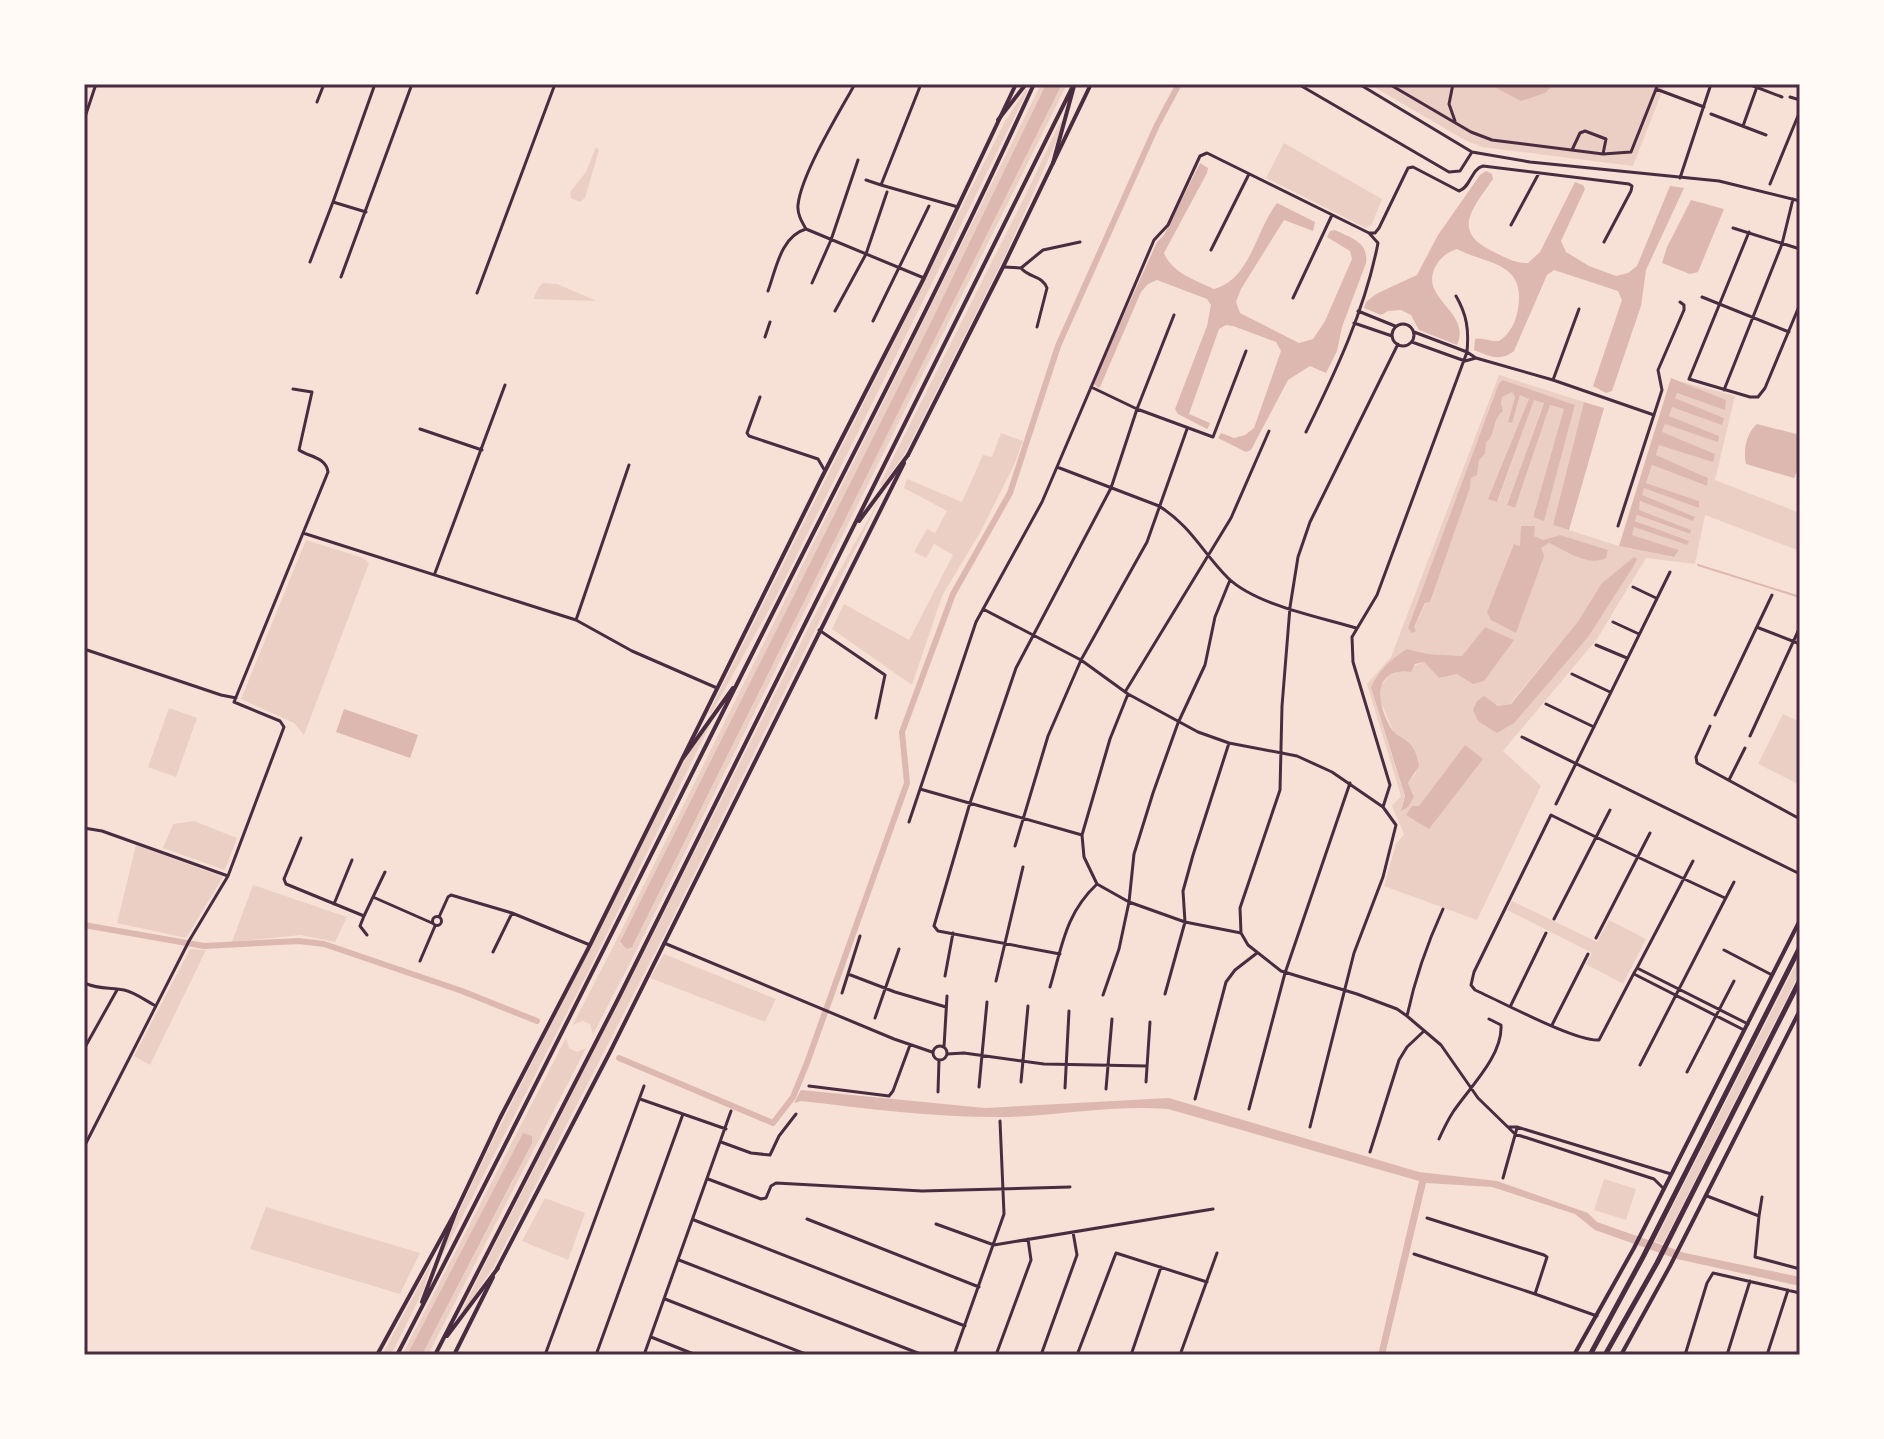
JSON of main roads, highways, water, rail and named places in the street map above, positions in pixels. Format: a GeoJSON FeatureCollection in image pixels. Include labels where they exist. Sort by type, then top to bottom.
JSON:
{"type":"FeatureCollection","features":[{"type":"Feature","properties":{"kind":"highway"},"geometry":{"type":"LineString","coordinates":[[1590,1355],[1800,947]]}},
{"type":"Feature","properties":{"kind":"highway"},"geometry":{"type":"LineString","coordinates":[[1605,1355],[1657,1263],[1800,980]]}},
{"type":"Feature","properties":{"kind":"main road"},"geometry":{"type":"LineString","coordinates":[[377,1355],[456,1211],[590,945],[924,278],[1016,84]]}},
{"type":"Feature","properties":{"kind":"main road"},"geometry":{"type":"LineString","coordinates":[[998,120],[1026,84]]}},
{"type":"Feature","properties":{"kind":"main road"},"geometry":{"type":"LineString","coordinates":[[397,1355],[585,989],[980,199],[1034,84]]}},
{"type":"Feature","properties":{"kind":"main road"},"geometry":{"type":"LineString","coordinates":[[1053,163],[1074,84]]}},
{"type":"Feature","properties":{"kind":"main road"},"geometry":{"type":"LineString","coordinates":[[435,1355],[617,1001],[1074,84]]}},
{"type":"Feature","properties":{"kind":"main road"},"geometry":{"type":"LineString","coordinates":[[454,1355],[587,1099],[1003,267],[1091,84]]}},
{"type":"Feature","properties":{"kind":"main road"},"geometry":{"type":"LineString","coordinates":[[852,531],[908,455]]}},
{"type":"Feature","properties":{"kind":"main road"},"geometry":{"type":"LineString","coordinates":[[683,758],[738,681]]}},
{"type":"Feature","properties":{"kind":"main road"},"geometry":{"type":"LineString","coordinates":[[1574,1355],[1641,1235],[1800,920]]}},
{"type":"Feature","properties":{"kind":"main road"},"geometry":{"type":"LineString","coordinates":[[1621,1355],[1670,1266],[1800,1010]]}},
{"type":"Feature","properties":{"kind":"main road"},"geometry":{"type":"LineString","coordinates":[[417,1316],[456,1211]]}},
{"type":"Feature","properties":{"kind":"main road"},"geometry":{"type":"LineString","coordinates":[[441,1344],[498,1268]]}},
{"type":"Feature","properties":{"kind":"waterway"},"geometry":{"type":"LineString","coordinates":[[619,1058],[773,1123],[793,1097],[907,783],[902,732],[953,594],[1010,493],[1058,346],[1157,125],[1179,84]]}},
{"type":"Feature","properties":{"kind":"waterway"},"geometry":{"type":"LineString","coordinates":[[1698,565],[1800,597]]}},
{"type":"Feature","properties":{"kind":"waterway"},"geometry":{"type":"LineString","coordinates":[[84,925],[204,946],[299,941],[324,944],[462,991],[537,1021]]}}]}
